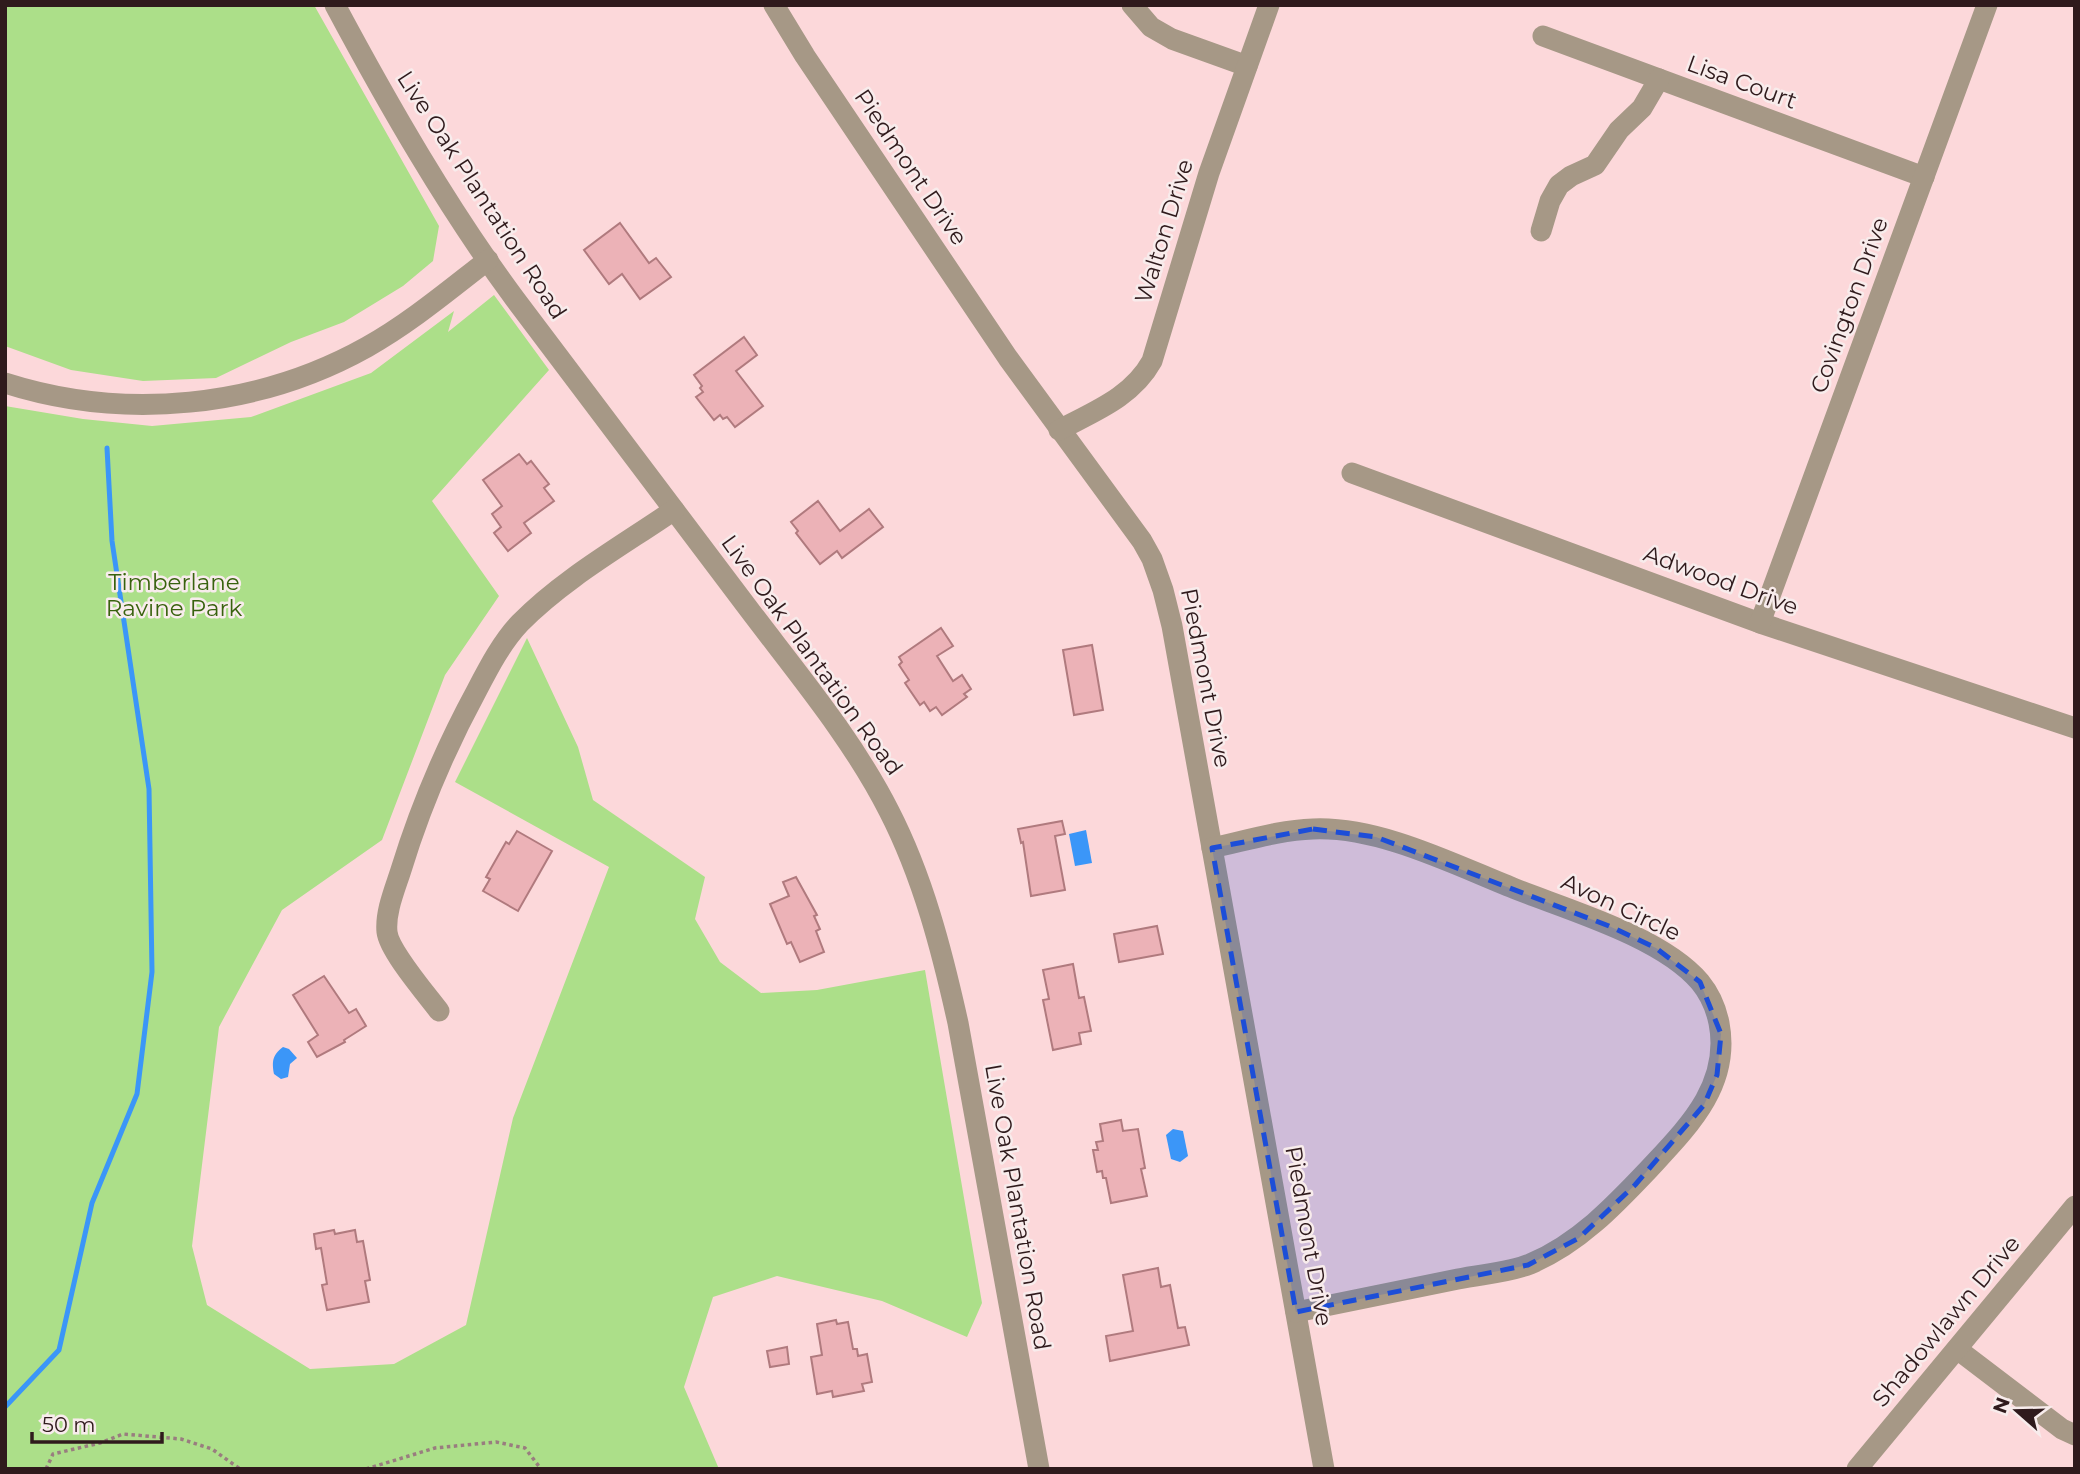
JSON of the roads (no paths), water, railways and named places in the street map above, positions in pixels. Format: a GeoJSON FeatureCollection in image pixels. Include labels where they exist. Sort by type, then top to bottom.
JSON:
{"type":"FeatureCollection","features":[{"type":"Feature","properties":{"kind":"street","name":"Live Oak Plantation Road"},"geometry":{"type":"LineString","coordinates":[[335,5],[377,83],[444,194],[488,260],[812,693],[866,770],[890,811],[929,910],[946,968],[1039,1469]]}},
{"type":"Feature","properties":{"kind":"street","name":"Piedmont Drive"},"geometry":{"type":"LineString","coordinates":[[774,5],[813,68],[1008,358],[1120,509],[1142,541],[1156,569],[1172,626],[1324,1469]]}},
{"type":"Feature","properties":{"kind":"street"},"geometry":{"type":"LineString","coordinates":[[1132,5],[1151,27],[1172,39],[1247,66]]}},
{"type":"Feature","properties":{"kind":"street","name":"Walton Drive"},"geometry":{"type":"LineString","coordinates":[[1059,430],[1125,393],[1144,376],[1152,360],[1209,173],[1269,5]]}},
{"type":"Feature","properties":{"kind":"street","name":"Covington Drive"},"geometry":{"type":"LineString","coordinates":[[1760,623],[1987,5]]}},
{"type":"Feature","properties":{"kind":"street","name":"Lisa Court"},"geometry":{"type":"LineString","coordinates":[[1543,36],[1924,177]]}},
{"type":"Feature","properties":{"kind":"street"},"geometry":{"type":"LineString","coordinates":[[1541,231],[1550,201],[1559,185],[1595,165],[1619,130],[1642,108],[1659,79]]}},
{"type":"Feature","properties":{"kind":"street"},"geometry":{"type":"LineString","coordinates":[[5,383],[36,393],[117,404],[195,402],[254,392],[299,377],[366,347],[405,322],[488,260]]}},
{"type":"Feature","properties":{"kind":"street","name":"Adwood Drive"},"geometry":{"type":"LineString","coordinates":[[1352,473],[1760,623],[2075,728]]}},
{"type":"Feature","properties":{"kind":"street"},"geometry":{"type":"LineString","coordinates":[[439,1011],[406,969],[387,934],[390,905],[410,842],[431,785],[463,716],[493,659],[518,625],[550,596],[674,510]]}},
{"type":"Feature","properties":{"kind":"street","name":"Avon Circle"},"geometry":{"type":"LineString","coordinates":[[1212,848],[1282,832],[1340,829],[1416,850],[1656,947],[1700,982],[1717,1016],[1721,1034],[1721,1056],[1717,1075],[1704,1105],[1691,1125],[1635,1185],[1579,1238],[1528,1265],[1296,1312]]}},
{"type":"Feature","properties":{"kind":"street","name":"Shadowlawn Drive"},"geometry":{"type":"LineString","coordinates":[[1857,1469],[2075,1206]]}},
{"type":"Feature","properties":{"kind":"street"},"geometry":{"type":"LineString","coordinates":[[1957,1349],[2062,1429],[2075,1435]]}},
{"type":"Feature","properties":{"kind":"water"},"geometry":{"type":"Polygon","coordinates":[[[1086,830],[1092,863],[1075,866],[1069,834],[1086,830]]]}},
{"type":"Feature","properties":{"kind":"water"},"geometry":{"type":"Polygon","coordinates":[[[283,1047],[289,1049],[297,1058],[290,1064],[288,1077],[281,1079],[274,1074],[273,1062],[283,1047]]]}},
{"type":"Feature","properties":{"kind":"water"},"geometry":{"type":"Polygon","coordinates":[[[1173,1129],[1183,1131],[1188,1156],[1180,1162],[1171,1159],[1166,1135],[1173,1129]]]}},
{"type":"Feature","properties":{"kind":"waterway"},"geometry":{"type":"LineString","coordinates":[[5,1407],[59,1350],[92,1203],[137,1094],[152,972],[149,789],[112,541],[107,448]]}},
{"type":"Feature","properties":{"kind":"park label","name":"Timberlane Ravine Park"},"geometry":{"type":"Point","coordinates":[174,595]}}]}
